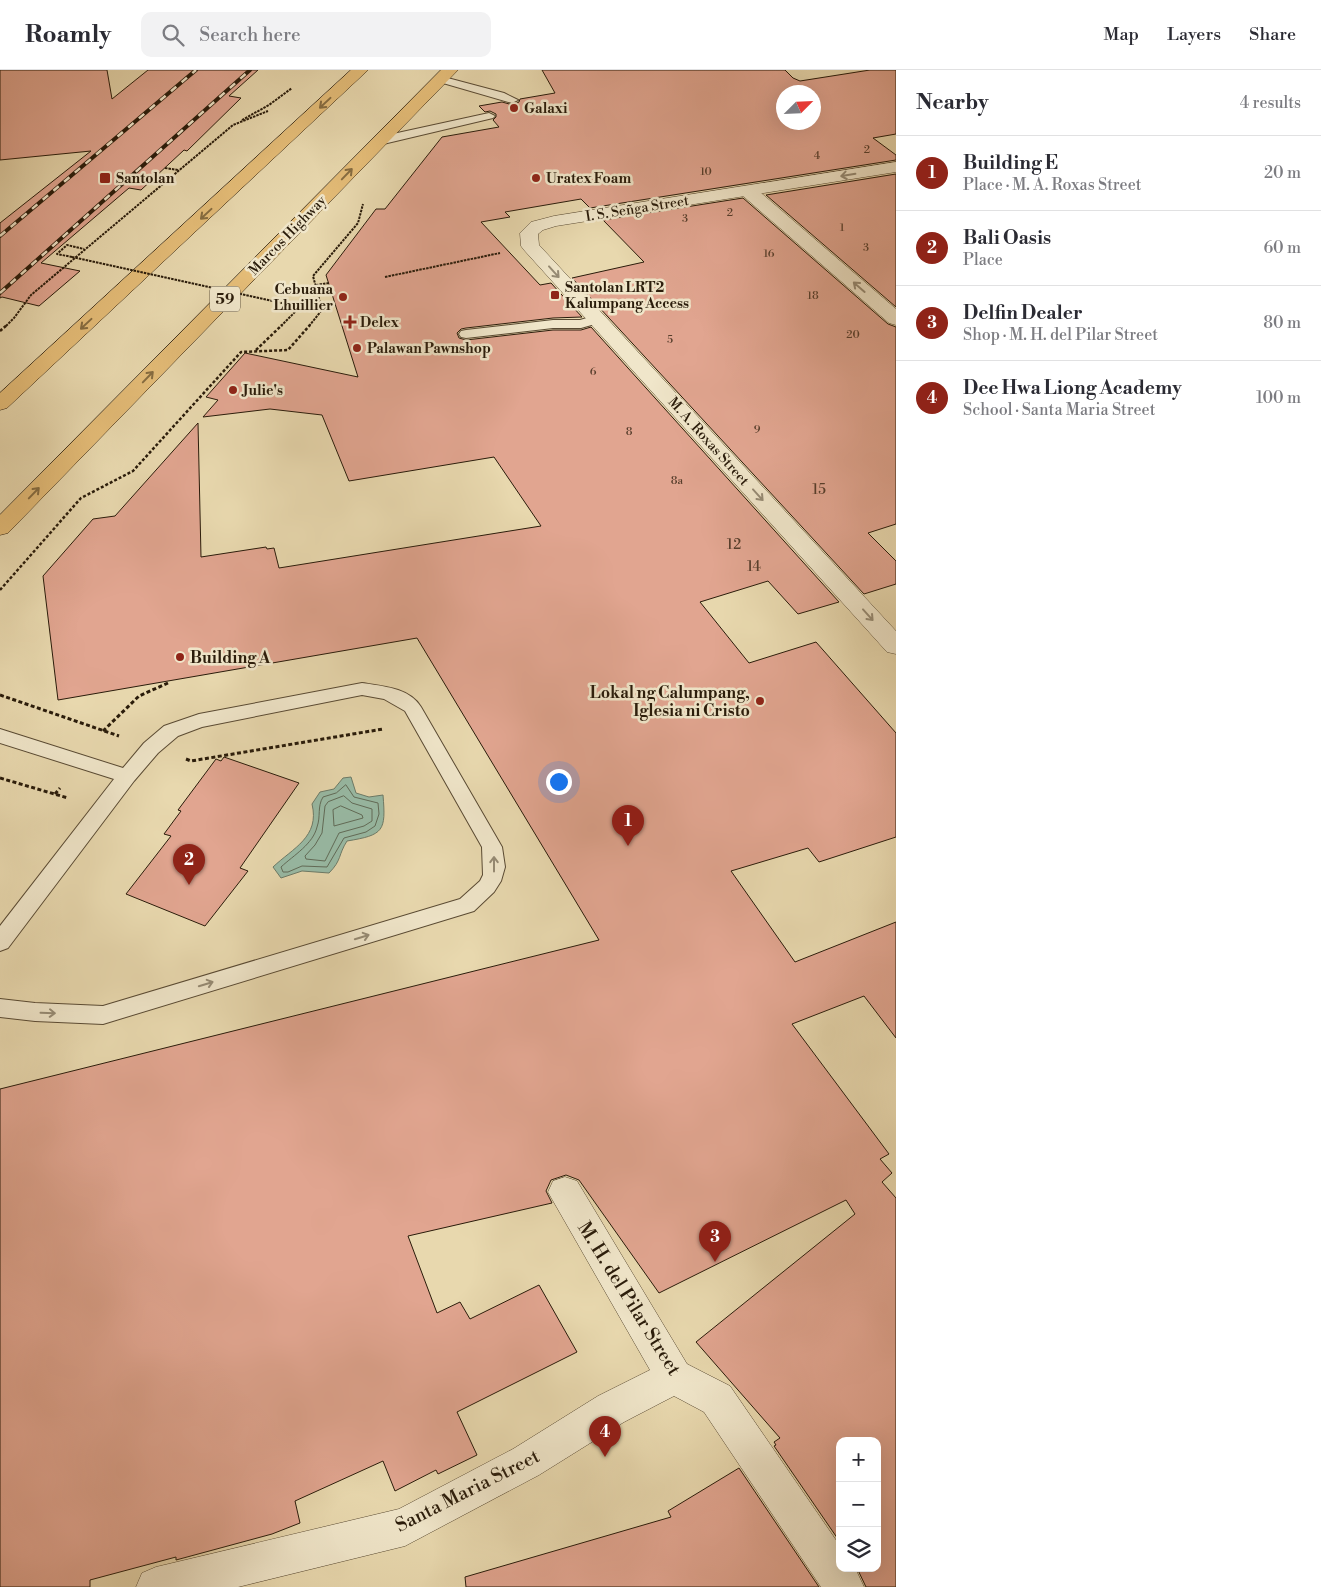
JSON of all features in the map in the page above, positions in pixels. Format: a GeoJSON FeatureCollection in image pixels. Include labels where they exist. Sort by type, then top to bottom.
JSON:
{"type":"FeatureCollection","features":[{"type":"Feature","properties":{"kind":"main road"},"geometry":{"type":"LineString","coordinates":[[0,404],[360,70]]}},
{"type":"Feature","properties":{"kind":"main road","name":"Marcos Highway"},"geometry":{"type":"LineString","coordinates":[[0,528],[445,75]]}},
{"type":"Feature","properties":{"kind":"street","name":"I. S. Señga Street"},"geometry":{"type":"LineString","coordinates":[[529,239],[537,226],[554,221],[896,167]]}},
{"type":"Feature","properties":{"kind":"street"},"geometry":{"type":"LineString","coordinates":[[748,191],[896,319]]}},
{"type":"Feature","properties":{"kind":"street","name":"M. A. Roxas Street"},"geometry":{"type":"LineString","coordinates":[[529,239],[597,319],[896,646]]}},
{"type":"Feature","properties":{"kind":"street","name":"M. H. del Pilar Street"},"geometry":{"type":"LineString","coordinates":[[565,1192],[674,1377],[717,1399],[844,1587]]}},
{"type":"Feature","properties":{"kind":"street","name":"Santa Maria Street"},"geometry":{"type":"LineString","coordinates":[[156,1587],[405,1527],[526,1462],[611,1409],[674,1377]]}},
{"type":"Feature","properties":{"kind":"lane"},"geometry":{"type":"LineString","coordinates":[[445,75],[512,100]]}},
{"type":"Feature","properties":{"kind":"lane"},"geometry":{"type":"LineString","coordinates":[[379,141],[489,116]]}},
{"type":"Feature","properties":{"kind":"lane"},"geometry":{"type":"LineString","coordinates":[[466,334],[554,324],[581,324],[597,319]]}},
{"type":"Feature","properties":{"kind":"lane"},"geometry":{"type":"LineString","coordinates":[[0,942],[127,776],[151,748],[171,731],[199,720],[362,689],[389,693],[412,707],[492,847],[496,864],[492,883],[467,905],[104,1015],[35,1012],[0,1008]]}},
{"type":"Feature","properties":{"kind":"lane"},"geometry":{"type":"LineString","coordinates":[[1,734],[127,776]]}},
{"type":"Feature","properties":{"kind":"path"},"geometry":{"type":"LineString","coordinates":[[0,331],[14,318],[32,295],[84,249],[233,125],[280,96]]}},
{"type":"Feature","properties":{"kind":"path"},"geometry":{"type":"LineString","coordinates":[[233,125],[273,110]]}},
{"type":"Feature","properties":{"kind":"path"},"geometry":{"type":"LineString","coordinates":[[165,168],[179,171]]}},
{"type":"Feature","properties":{"kind":"path"},"geometry":{"type":"LineString","coordinates":[[0,590],[81,498],[133,471],[241,352],[288,350],[322,310],[313,276],[358,223],[362,206],[368,198]]}},
{"type":"Feature","properties":{"kind":"path"},"geometry":{"type":"LineString","coordinates":[[385,277],[529,239]]}},
{"type":"Feature","properties":{"kind":"path"},"geometry":{"type":"LineString","coordinates":[[84,249],[67,245],[57,254],[300,307],[256,350]]}},
{"type":"Feature","properties":{"kind":"path"},"geometry":{"type":"LineString","coordinates":[[316,285],[329,284]]}},
{"type":"Feature","properties":{"kind":"path"},"geometry":{"type":"LineString","coordinates":[[0,696],[103,730],[139,696],[168,683]]}},
{"type":"Feature","properties":{"kind":"path"},"geometry":{"type":"LineString","coordinates":[[0,778],[102,809]]}},
{"type":"Feature","properties":{"kind":"water"},"geometry":{"type":"Polygon","coordinates":[[[351,777],[356,793],[369,797],[383,795],[384,817],[380,829],[369,836],[347,841],[338,861],[329,873],[302,871],[281,878],[273,867],[303,841],[312,825],[312,804],[320,792],[334,789],[343,778],[351,777]]]}},
{"type":"Feature","properties":{"kind":"building"},"geometry":{"type":"Polygon","coordinates":[[[0,70],[107,70],[112,99],[148,70],[258,70],[229,96],[241,98],[187,151],[184,150],[141,190],[129,188],[41,263],[80,271],[39,306],[0,298],[0,223],[91,151],[0,160],[0,70]]]}},
{"type":"Feature","properties":{"kind":"building"},"geometry":{"type":"Polygon","coordinates":[[[542,70],[785,70],[793,78],[800,81],[870,70],[896,70],[896,134],[873,138],[896,155],[896,160],[590,208],[581,199],[505,212],[510,217],[481,222],[540,285],[551,283],[582,317],[553,318],[466,328],[461,329],[457,333],[459,338],[466,340],[553,330],[581,330],[591,327],[839,602],[798,614],[768,581],[700,602],[749,663],[816,642],[896,733],[896,837],[819,862],[808,848],[731,871],[795,962],[896,922],[896,1038],[864,996],[792,1024],[889,1154],[880,1159],[892,1173],[882,1182],[896,1198],[896,1587],[866,1587],[859,1572],[881,1572],[881,1437],[836,1437],[836,1536],[774,1446],[776,1445],[774,1442],[780,1438],[696,1342],[855,1214],[846,1200],[659,1293],[579,1180],[566,1175],[551,1180],[546,1191],[552,1203],[408,1236],[437,1313],[460,1302],[470,1319],[539,1285],[577,1352],[457,1412],[477,1455],[438,1474],[436,1470],[395,1491],[383,1461],[295,1501],[300,1523],[272,1534],[176,1560],[176,1557],[90,1580],[90,1587],[0,1587],[0,1089],[599,940],[417,638],[58,700],[43,576],[93,519],[115,516],[198,423],[201,557],[266,547],[267,549],[274,548],[279,568],[541,526],[494,457],[349,481],[322,415],[270,409],[203,417],[218,400],[206,397],[245,353],[358,377],[326,275],[376,209],[385,209],[442,137],[499,127],[493,120],[496,114],[490,111],[485,112],[479,106],[502,102],[513,105],[519,102],[520,99],[555,93],[542,70]]]}},
{"type":"Feature","properties":{"kind":"building"},"geometry":{"type":"Polygon","coordinates":[[[896,174],[896,307],[766,195],[896,174]]]}},
{"type":"Feature","properties":{"kind":"building"},"geometry":{"type":"Polygon","coordinates":[[[743,198],[888,324],[896,327],[896,524],[868,533],[896,561],[896,584],[864,594],[572,278],[644,262],[603,220],[743,198]]]}},
{"type":"Feature","properties":{"kind":"building"},"geometry":{"type":"Polygon","coordinates":[[[224,757],[299,783],[240,868],[248,871],[205,926],[126,894],[171,836],[164,834],[181,811],[178,810],[216,759],[221,761],[224,757]]]}},
{"type":"Feature","properties":{"kind":"building"},"geometry":{"type":"Polygon","coordinates":[[[739,1468],[819,1587],[466,1587],[465,1577],[671,1517],[668,1511],[739,1468]]]}},
{"type":"Feature","properties":{"kind":"railway"},"geometry":{"type":"LineString","coordinates":[[0,236],[196,70]]}},
{"type":"Feature","properties":{"kind":"railway"},"geometry":{"type":"LineString","coordinates":[[0,293],[250,70]]}},
{"type":"Feature","properties":{"kind":"place","name":"Galaxi"},"geometry":{"type":"Point","coordinates":[514,108]}},
{"type":"Feature","properties":{"kind":"place","name":"Santolan"},"geometry":{"type":"Point","coordinates":[105,178]}},
{"type":"Feature","properties":{"kind":"place","name":"Uratex Foam"},"geometry":{"type":"Point","coordinates":[536,178]}},
{"type":"Feature","properties":{"kind":"place","name":"Santolan LRT2 Kalumpang Access"},"geometry":{"type":"Point","coordinates":[555,295]}},
{"type":"Feature","properties":{"kind":"place","name":"Cebuana Lhuillier"},"geometry":{"type":"Point","coordinates":[343,297]}},
{"type":"Feature","properties":{"kind":"place","name":"Delex"},"geometry":{"type":"Point","coordinates":[350,322]}},
{"type":"Feature","properties":{"kind":"place","name":"Palawan Pawnshop"},"geometry":{"type":"Point","coordinates":[357,348]}},
{"type":"Feature","properties":{"kind":"place","name":"Julie's"},"geometry":{"type":"Point","coordinates":[233,390]}},
{"type":"Feature","properties":{"kind":"place","name":"Building A"},"geometry":{"type":"Point","coordinates":[180,657]}},
{"type":"Feature","properties":{"kind":"place","name":"Lokal ng Calumpang, Iglesia ni Cristo"},"geometry":{"type":"Point","coordinates":[760,701]}},
{"type":"Feature","properties":{"kind":"place","name":"Building E"},"geometry":{"type":"Point","coordinates":[628,846]}},
{"type":"Feature","properties":{"kind":"place","name":"Bali Oasis"},"geometry":{"type":"Point","coordinates":[189,885]}},
{"type":"Feature","properties":{"kind":"place","name":"Delfin Dealer"},"geometry":{"type":"Point","coordinates":[715,1262]}},
{"type":"Feature","properties":{"kind":"place","name":"Dee Hwa Liong Academy"},"geometry":{"type":"Point","coordinates":[605,1457]}}]}
